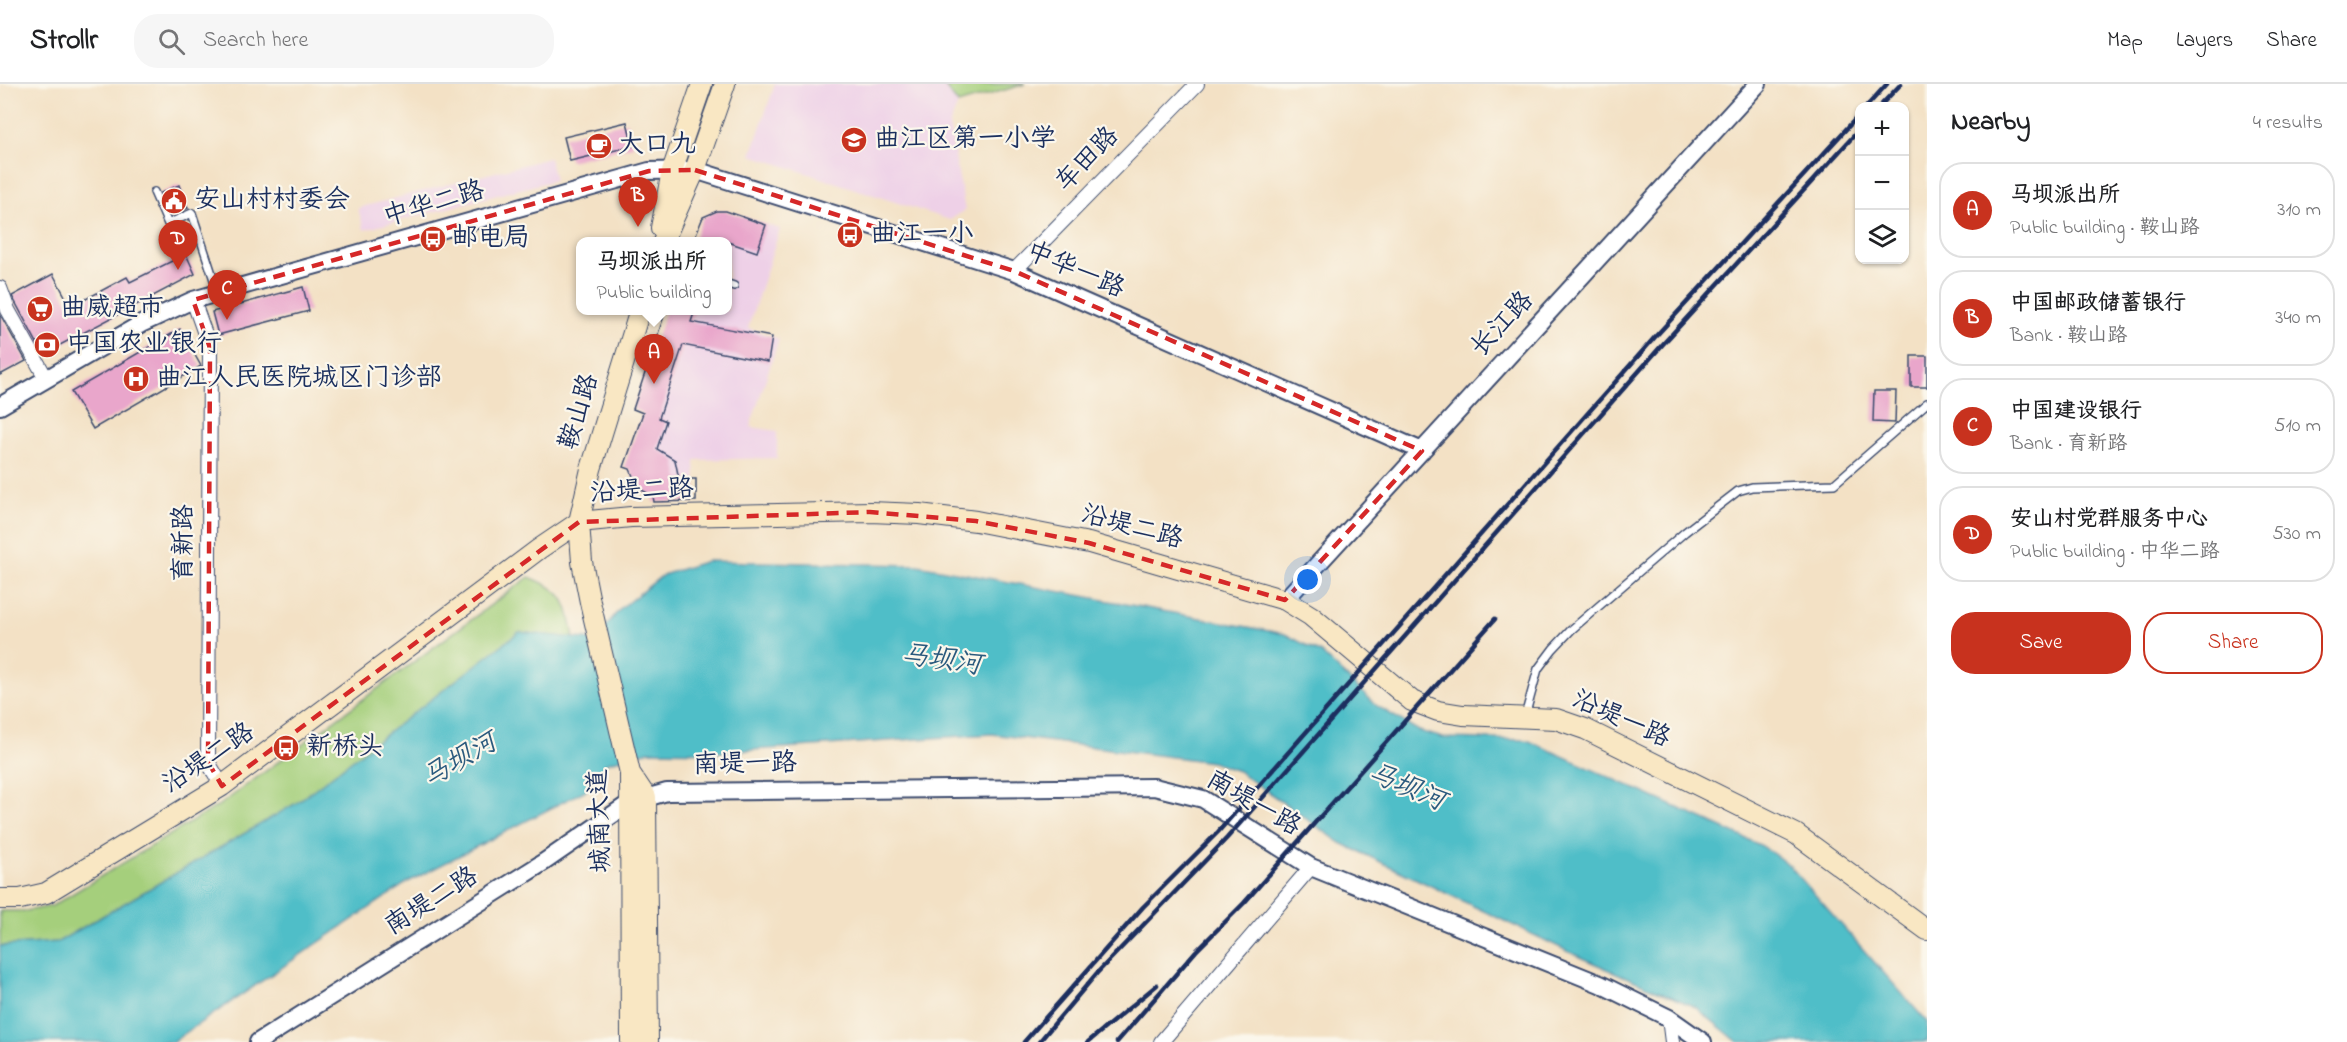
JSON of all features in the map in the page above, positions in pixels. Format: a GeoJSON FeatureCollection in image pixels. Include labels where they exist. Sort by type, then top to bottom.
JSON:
{"type":"FeatureCollection","features":[{"type":"Feature","properties":{"kind":"main road"},"geometry":{"type":"LineString","coordinates":[[660,237],[672,171],[702,84]]}},
{"type":"Feature","properties":{"kind":"main road"},"geometry":{"type":"LineString","coordinates":[[665,237],[695,170],[725,84]]}},
{"type":"Feature","properties":{"kind":"main road","name":"鞍山路"},"geometry":{"type":"LineString","coordinates":[[590,602],[582,562],[579,522],[591,469],[638,315]]}},
{"type":"Feature","properties":{"kind":"main road","name":"沿堤二路"},"geometry":{"type":"LineString","coordinates":[[0,899],[35,897],[60,886],[222,786],[539,549],[579,522],[631,517],[870,512],[976,520],[1089,543],[1286,600]]}},
{"type":"Feature","properties":{"kind":"main road","name":"沿堤一路"},"geometry":{"type":"LineString","coordinates":[[1286,600],[1311,616],[1412,701],[1438,711],[1463,715],[1556,719],[1586,729],[1796,834],[1927,930]]}},
{"type":"Feature","properties":{"kind":"main road","name":"城南大道"},"geometry":{"type":"LineString","coordinates":[[590,602],[638,800],[632,1042]]}},
{"type":"Feature","properties":{"kind":"main road"},"geometry":{"type":"LineString","coordinates":[[638,800],[648,1042]]}},
{"type":"Feature","properties":{"kind":"street","name":"车田路"},"geometry":{"type":"LineString","coordinates":[[1014,271],[1181,90],[1197,84]]}},
{"type":"Feature","properties":{"kind":"street","name":"长江路"},"geometry":{"type":"LineString","coordinates":[[1286,600],[1758,84]]}},
{"type":"Feature","properties":{"kind":"street","name":"中华二路"},"geometry":{"type":"LineString","coordinates":[[0,406],[141,324],[193,300],[649,171],[695,170]]}},
{"type":"Feature","properties":{"kind":"street","name":"中华一路"},"geometry":{"type":"LineString","coordinates":[[695,170],[1014,271],[1422,451]]}},
{"type":"Feature","properties":{"kind":"street"},"geometry":{"type":"LineString","coordinates":[[0,288],[8,310],[46,378]]}},
{"type":"Feature","properties":{"kind":"street","name":"育新路"},"geometry":{"type":"LineString","coordinates":[[193,300],[210,348],[208,762],[222,786]]}},
{"type":"Feature","properties":{"kind":"street","name":"南堤一路"},"geometry":{"type":"LineString","coordinates":[[638,800],[667,792],[1154,787],[1203,799],[1311,867],[1600,984],[1670,1018],[1702,1042]]}},
{"type":"Feature","properties":{"kind":"street","name":"南堤二路"},"geometry":{"type":"LineString","coordinates":[[258,1042],[544,862],[638,800]]}},
{"type":"Feature","properties":{"kind":"street"},"geometry":{"type":"LineString","coordinates":[[1161,1042],[1311,867]]}},
{"type":"Feature","properties":{"kind":"street"},"geometry":{"type":"LineString","coordinates":[[1670,1018],[1672,1042]]}},
{"type":"Feature","properties":{"kind":"lane"},"geometry":{"type":"LineString","coordinates":[[154,192],[168,224],[192,213],[218,292]]}},
{"type":"Feature","properties":{"kind":"lane"},"geometry":{"type":"LineString","coordinates":[[1525,716],[1538,669],[1559,642],[1686,531],[1729,497],[1738,491],[1752,488],[1834,484],[1927,403]]}},
{"type":"Feature","properties":{"kind":"highlighted area"},"geometry":{"type":"Polygon","coordinates":[[[695,170],[1014,271],[1422,451],[1285,600],[1089,543],[976,521],[870,512],[579,522],[222,786],[208,762],[210,348],[193,300],[649,171],[695,170]]]}},
{"type":"Feature","properties":{"kind":"shaded area","name":"曲江区第一小学"},"geometry":{"type":"Polygon","coordinates":[[[775,84],[1025,84],[958,104],[949,125],[965,210],[950,220],[751,155],[775,84]]]}},
{"type":"Feature","properties":{"kind":"shaded area"},"geometry":{"type":"Polygon","coordinates":[[[549,158],[555,180],[364,230],[358,208],[549,158]]]}},
{"type":"Feature","properties":{"kind":"shaded area"},"geometry":{"type":"Polygon","coordinates":[[[717,211],[726,211],[780,229],[748,328],[779,339],[750,427],[777,431],[777,458],[695,460],[696,501],[654,502],[653,496],[638,488],[630,469],[624,467],[643,413],[659,418],[694,315],[732,315],[732,237],[695,237],[703,217],[717,211]]]}},
{"type":"Feature","properties":{"kind":"green space"},"geometry":{"type":"Polygon","coordinates":[[[943,84],[1025,84],[958,104],[943,84]]]}},
{"type":"Feature","properties":{"kind":"green space"},"geometry":{"type":"Polygon","coordinates":[[[529,577],[551,587],[563,599],[574,638],[519,633],[295,804],[58,942],[0,946],[0,911],[26,911],[52,906],[221,804],[529,577]]]}},
{"type":"Feature","properties":{"kind":"water","name":"马坝河"},"geometry":{"type":"Polygon","coordinates":[[[707,561],[918,565],[1285,634],[1321,653],[1377,706],[1419,731],[1443,738],[1527,740],[1762,846],[1789,865],[1927,1022],[1927,1042],[1738,1042],[1695,1007],[1582,958],[1341,843],[1238,771],[1212,762],[992,734],[722,752],[649,751],[606,763],[590,788],[408,882],[172,1042],[0,1042],[0,946],[58,942],[295,804],[519,632],[594,640],[621,608],[663,575],[707,561]]]}},
{"type":"Feature","properties":{"kind":"building"},"geometry":{"type":"Polygon","coordinates":[[[627,122],[633,146],[570,161],[564,137],[627,122]]]}},
{"type":"Feature","properties":{"kind":"building"},"geometry":{"type":"Polygon","coordinates":[[[179,185],[188,208],[170,215],[161,193],[179,185]]]}},
{"type":"Feature","properties":{"kind":"building"},"geometry":{"type":"Polygon","coordinates":[[[717,211],[726,211],[766,225],[757,252],[732,243],[732,237],[695,237],[703,217],[717,211]]]}},
{"type":"Feature","properties":{"kind":"building"},"geometry":{"type":"Polygon","coordinates":[[[186,254],[195,274],[43,354],[12,296],[53,274],[71,307],[127,277],[130,282],[186,254]]]}},
{"type":"Feature","properties":{"kind":"building"},"geometry":{"type":"Polygon","coordinates":[[[303,287],[309,311],[218,335],[212,312],[303,287]]]}},
{"type":"Feature","properties":{"kind":"building"},"geometry":{"type":"Polygon","coordinates":[[[0,314],[26,361],[0,375],[0,314]]]}},
{"type":"Feature","properties":{"kind":"building"},"geometry":{"type":"Polygon","coordinates":[[[664,315],[693,315],[691,322],[772,337],[768,362],[683,345],[659,418],[666,421],[657,449],[675,460],[679,479],[696,479],[696,501],[654,502],[653,496],[638,488],[630,469],[624,467],[643,413],[633,409],[664,315]]]}},
{"type":"Feature","properties":{"kind":"building","name":"曲江人民医院城区门诊部"},"geometry":{"type":"Polygon","coordinates":[[[180,329],[201,366],[93,429],[71,392],[180,329]]]}},
{"type":"Feature","properties":{"kind":"building"},"geometry":{"type":"Polygon","coordinates":[[[1911,356],[1927,356],[1927,387],[1911,387],[1911,356]]]}},
{"type":"Feature","properties":{"kind":"building"},"geometry":{"type":"Polygon","coordinates":[[[1874,391],[1896,391],[1895,423],[1873,422],[1874,391]]]}},
{"type":"Feature","properties":{"kind":"railway"},"geometry":{"type":"LineString","coordinates":[[1871,102],[1887,84]]}},
{"type":"Feature","properties":{"kind":"railway"},"geometry":{"type":"LineString","coordinates":[[1884,102],[1901,84]]}},
{"type":"Feature","properties":{"kind":"railway"},"geometry":{"type":"LineString","coordinates":[[1024,1042],[1143,907],[1218,832],[1655,337],[1855,119]]}},
{"type":"Feature","properties":{"kind":"railway"},"geometry":{"type":"LineString","coordinates":[[1039,1042],[1097,973],[1227,838],[1663,344],[1855,134]]}},
{"type":"Feature","properties":{"kind":"railway"},"geometry":{"type":"LineString","coordinates":[[1117,1042],[1196,951],[1244,903],[1495,619]]}},
{"type":"Feature","properties":{"kind":"railway"},"geometry":{"type":"LineString","coordinates":[[1088,1042],[1157,985]]}},
{"type":"Feature","properties":{"kind":"place","name":"曲江区第一小学"},"geometry":{"type":"Point","coordinates":[854,140]}},
{"type":"Feature","properties":{"kind":"place","name":"大口九"},"geometry":{"type":"Point","coordinates":[599,146]}},
{"type":"Feature","properties":{"kind":"place","name":"安山村村委会"},"geometry":{"type":"Point","coordinates":[174,201]}},
{"type":"Feature","properties":{"kind":"place","name":"中国邮政储蓄银行"},"geometry":{"type":"Point","coordinates":[638,227]}},
{"type":"Feature","properties":{"kind":"place","name":"曲江一小"},"geometry":{"type":"Point","coordinates":[850,235]}},
{"type":"Feature","properties":{"kind":"place","name":"邮电局"},"geometry":{"type":"Point","coordinates":[433,239]}},
{"type":"Feature","properties":{"kind":"place","name":"安山村党群服务中心"},"geometry":{"type":"Point","coordinates":[178,270]}},
{"type":"Feature","properties":{"kind":"place","name":"曲威超市"},"geometry":{"type":"Point","coordinates":[40,309]}},
{"type":"Feature","properties":{"kind":"place","name":"中国建设银行"},"geometry":{"type":"Point","coordinates":[227,320]}},
{"type":"Feature","properties":{"kind":"place","name":"中国农业银行"},"geometry":{"type":"Point","coordinates":[47,345]}},
{"type":"Feature","properties":{"kind":"place","name":"曲江人民医院城区门诊部"},"geometry":{"type":"Point","coordinates":[136,379]}},
{"type":"Feature","properties":{"kind":"place","name":"马坝派出所"},"geometry":{"type":"Point","coordinates":[654,384]}},
{"type":"Feature","properties":{"kind":"place","name":"新桥头"},"geometry":{"type":"Point","coordinates":[286,748]}}]}
